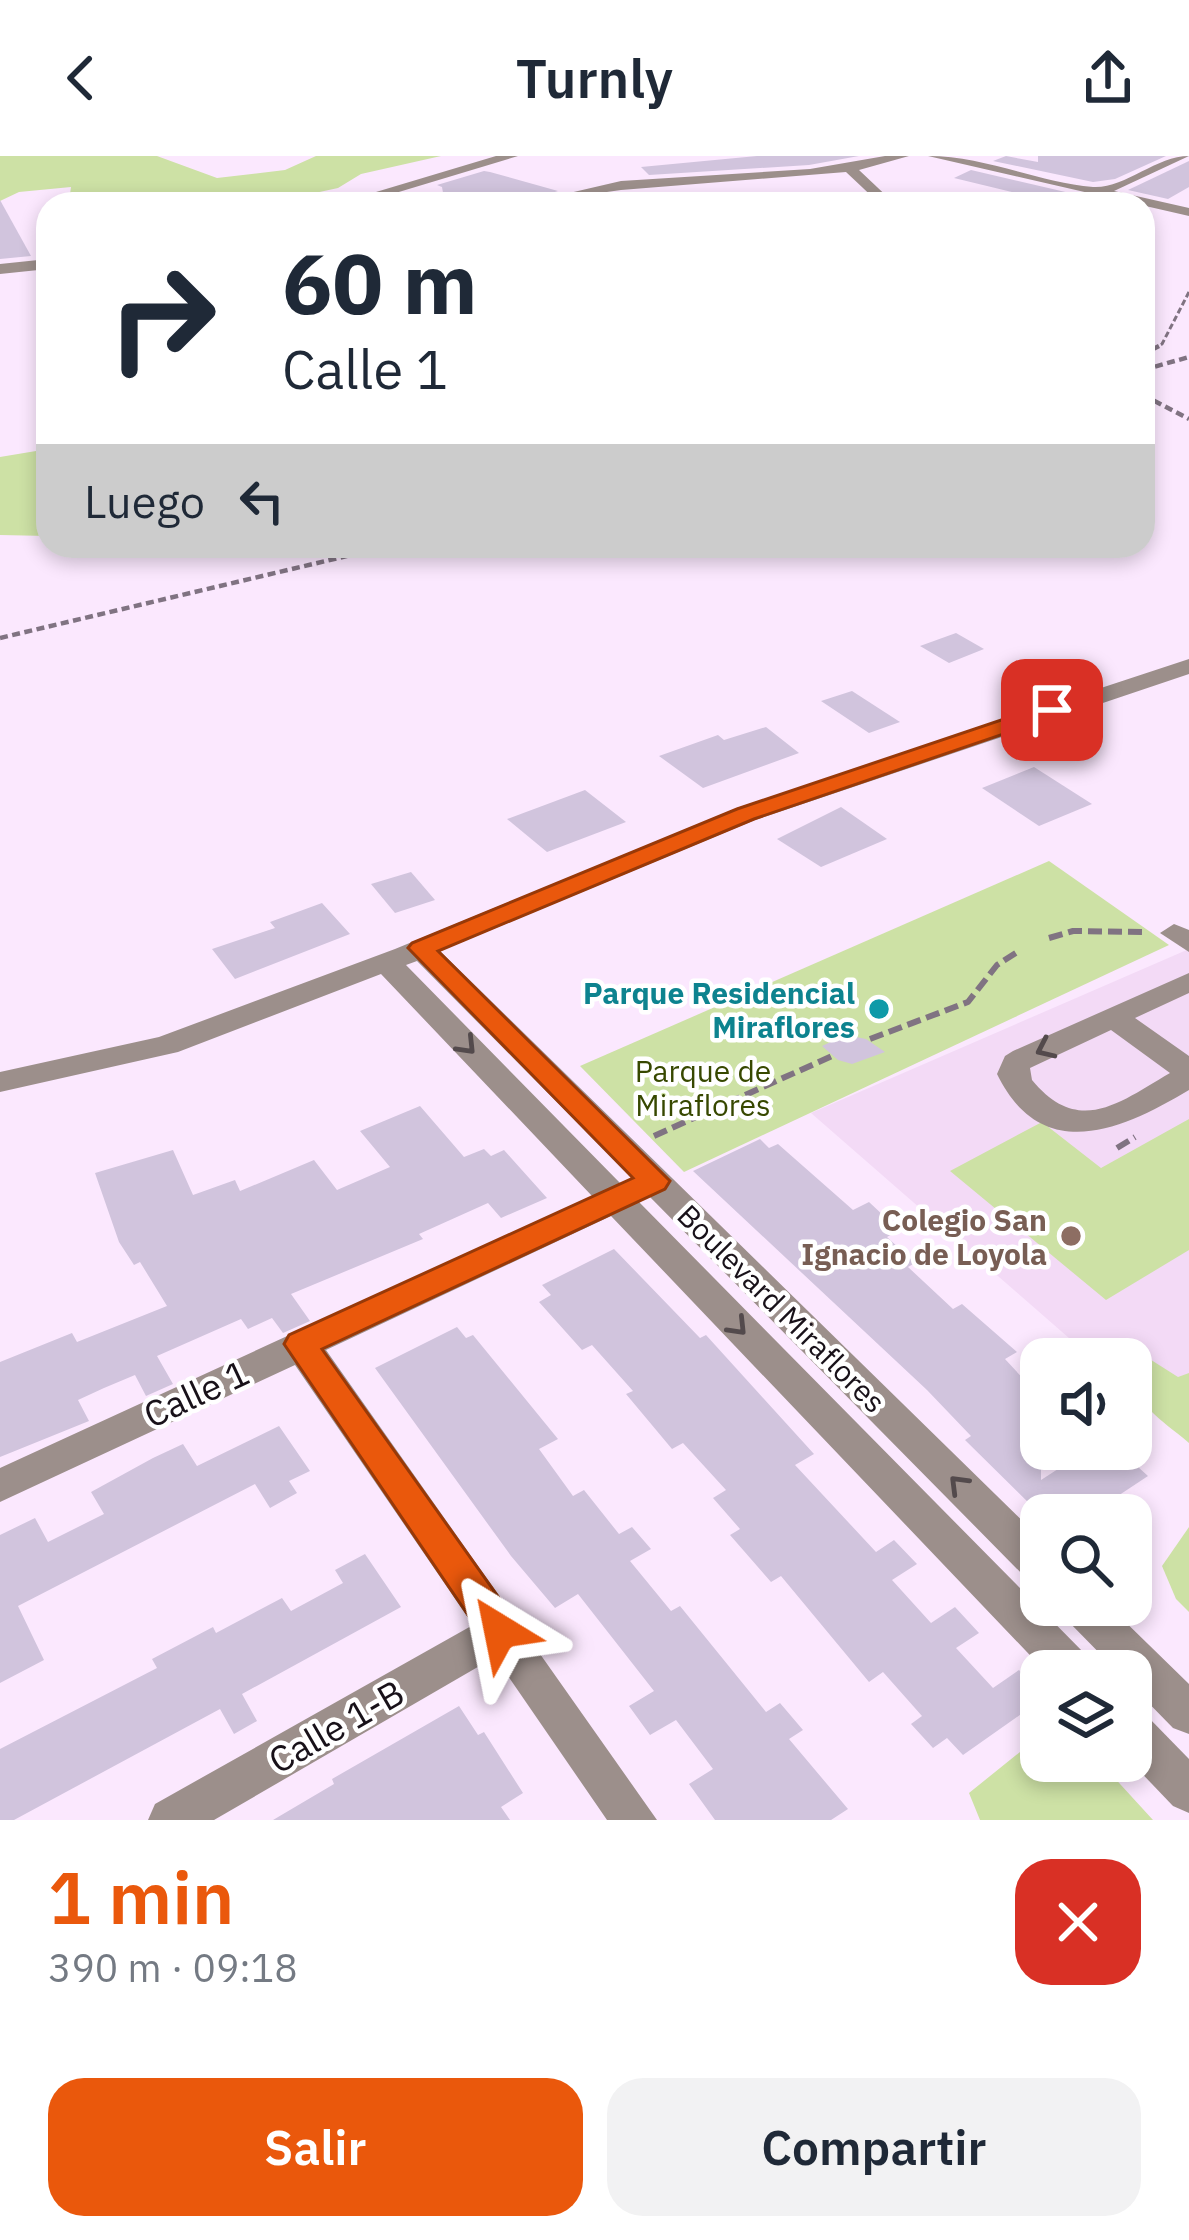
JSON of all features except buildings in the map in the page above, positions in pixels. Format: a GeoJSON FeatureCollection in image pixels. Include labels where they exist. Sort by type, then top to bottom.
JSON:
{"type":"FeatureCollection","features":[{"type":"Feature","properties":{"kind":"street"},"geometry":{"type":"LineString","coordinates":[[385,192],[511,156]]}},
{"type":"Feature","properties":{"kind":"street"},"geometry":{"type":"LineString","coordinates":[[582,192],[608,186],[849,168],[902,156]]}},
{"type":"Feature","properties":{"kind":"street"},"geometry":{"type":"LineString","coordinates":[[935,156],[1100,192],[1185,156]]}},
{"type":"Feature","properties":{"kind":"street"},"geometry":{"type":"LineString","coordinates":[[973,165],[990,156]]}},
{"type":"Feature","properties":{"kind":"street"},"geometry":{"type":"LineString","coordinates":[[1168,163],[1189,167]]}},
{"type":"Feature","properties":{"kind":"street"},"geometry":{"type":"LineString","coordinates":[[849,168],[875,192]]}},
{"type":"Feature","properties":{"kind":"street"},"geometry":{"type":"LineString","coordinates":[[1155,204],[1189,212]]}},
{"type":"Feature","properties":{"kind":"street"},"geometry":{"type":"LineString","coordinates":[[0,269],[36,264]]}},
{"type":"Feature","properties":{"kind":"street"},"geometry":{"type":"LineString","coordinates":[[0,1082],[167,1045],[386,962],[746,814],[1189,666]]}},
{"type":"Feature","properties":{"kind":"street","name":"Boulevard Miraflores"},"geometry":{"type":"LineString","coordinates":[[421,948],[1020,1545]]}},
{"type":"Feature","properties":{"kind":"street"},"geometry":{"type":"LineString","coordinates":[[386,962],[1053,1650]]}},
{"type":"Feature","properties":{"kind":"street"},"geometry":{"type":"LineString","coordinates":[[1113,1017],[1189,1074],[1120,1115],[1087,1125],[1069,1123],[1045,1111],[1014,1079],[1016,1063],[1113,1017],[1189,982]]}},
{"type":"Feature","properties":{"kind":"street","name":"Calle 1"},"geometry":{"type":"LineString","coordinates":[[0,1486],[655,1181]]}},
{"type":"Feature","properties":{"kind":"street"},"geometry":{"type":"LineString","coordinates":[[301,1344],[634,1820]]}},
{"type":"Feature","properties":{"kind":"street"},"geometry":{"type":"LineString","coordinates":[[1101,1626],[1189,1714]]}},
{"type":"Feature","properties":{"kind":"street","name":"Calle 1-B"},"geometry":{"type":"LineString","coordinates":[[171,1820],[500,1631]]}},
{"type":"Feature","properties":{"kind":"street"},"geometry":{"type":"LineString","coordinates":[[1152,1753],[1189,1791]]}},
{"type":"Feature","properties":{"kind":"path"},"geometry":{"type":"LineString","coordinates":[[1155,348],[1162,344],[1189,292]]}},
{"type":"Feature","properties":{"kind":"path"},"geometry":{"type":"LineString","coordinates":[[1155,367],[1189,357]]}},
{"type":"Feature","properties":{"kind":"path"},"geometry":{"type":"LineString","coordinates":[[1155,401],[1189,419]]}},
{"type":"Feature","properties":{"kind":"path"},"geometry":{"type":"LineString","coordinates":[[0,638],[338,558]]}},
{"type":"Feature","properties":{"kind":"path"},"geometry":{"type":"LineString","coordinates":[[1049,938],[1073,931],[1184,934]]}},
{"type":"Feature","properties":{"kind":"path"},"geometry":{"type":"LineString","coordinates":[[870,1039],[965,1004],[980,992],[997,961],[1019,952]]}},
{"type":"Feature","properties":{"kind":"path"},"geometry":{"type":"LineString","coordinates":[[623,1150],[832,1056]]}},
{"type":"Feature","properties":{"kind":"shaded area","name":"Colegio San Ignacio de Loyola"},"geometry":{"type":"Polygon","coordinates":[[[1189,949],[1189,1442],[1152,1410],[1152,1338],[1069,1338],[811,1113],[1189,949]]]}},
{"type":"Feature","properties":{"kind":"green space"},"geometry":{"type":"Polygon","coordinates":[[[0,156],[157,156],[217,178],[285,170],[316,156],[441,156],[361,174],[338,188],[320,192],[70,192],[71,187],[19,192],[0,201],[0,156]]]}},
{"type":"Feature","properties":{"kind":"green space"},"geometry":{"type":"Polygon","coordinates":[[[36,451],[36,536],[0,535],[0,457],[36,451]]]}},
{"type":"Feature","properties":{"kind":"green space","name":"Parque de Miraflores"},"geometry":{"type":"Polygon","coordinates":[[[1049,861],[1169,945],[684,1172],[580,1066],[1049,861]]]}},
{"type":"Feature","properties":{"kind":"green space"},"geometry":{"type":"Polygon","coordinates":[[[1189,1119],[1189,1250],[1106,1300],[950,1171],[1042,1122],[1101,1168],[1189,1119]]]}},
{"type":"Feature","properties":{"kind":"green space"},"geometry":{"type":"Polygon","coordinates":[[[1152,1361],[1178,1377],[1189,1373],[1189,1443],[1152,1412],[1152,1361]]]}},
{"type":"Feature","properties":{"kind":"green space"},"geometry":{"type":"Polygon","coordinates":[[[1189,1527],[1189,1612],[1176,1599],[1162,1566],[1189,1527]]]}},
{"type":"Feature","properties":{"kind":"green space"},"geometry":{"type":"Polygon","coordinates":[[[1020,1752],[1020,1782],[1118,1782],[1153,1820],[980,1820],[969,1793],[1020,1752]]]}},
{"type":"Feature","properties":{"kind":"place","name":"Parque Residencial Miraflores"},"geometry":{"type":"Point","coordinates":[879,1009]}},
{"type":"Feature","properties":{"kind":"place","name":"Colegio San Ignacio de Loyola"},"geometry":{"type":"Point","coordinates":[1071,1236]}},
{"type":"Feature","properties":{"kind":"route"},"geometry":{"type":"LineString","coordinates":[[500,1631],[301,1344],[655,1181],[421,948],[746,814],[1052,710]]}}]}
